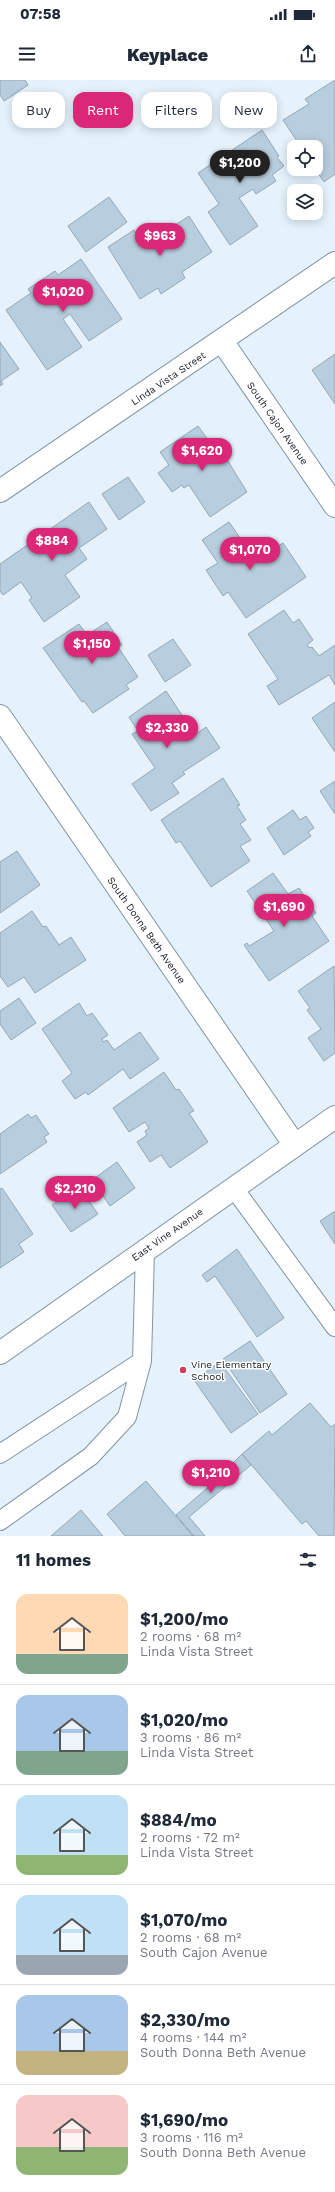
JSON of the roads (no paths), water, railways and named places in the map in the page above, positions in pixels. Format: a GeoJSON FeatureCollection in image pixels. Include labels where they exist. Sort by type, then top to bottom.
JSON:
{"type":"FeatureCollection","features":[{"type":"Feature","properties":{"kind":"street","name":"Linda Vista Street"},"geometry":{"type":"LineString","coordinates":[[0,491],[335,263]]}},
{"type":"Feature","properties":{"kind":"street","name":"South Cajon Avenue"},"geometry":{"type":"LineString","coordinates":[[222,341],[335,506]]}},
{"type":"Feature","properties":{"kind":"street","name":"South Donna Beth Avenue"},"geometry":{"type":"LineString","coordinates":[[0,716],[294,1144]]}},
{"type":"Feature","properties":{"kind":"street","name":"East Vine Avenue"},"geometry":{"type":"LineString","coordinates":[[0,1353],[294,1144],[335,1117]]}},
{"type":"Feature","properties":{"kind":"lane"},"geometry":{"type":"LineString","coordinates":[[233,1187],[335,1327]]}},
{"type":"Feature","properties":{"kind":"lane"},"geometry":{"type":"LineString","coordinates":[[0,1521],[91,1456],[127,1417],[142,1361],[145,1250]]}},
{"type":"Feature","properties":{"kind":"lane"},"geometry":{"type":"LineString","coordinates":[[0,1454],[142,1361]]}},
{"type":"Feature","properties":{"kind":"place","name":"Vine Elementary School"},"geometry":{"type":"Point","coordinates":[183,1370]}}]}
